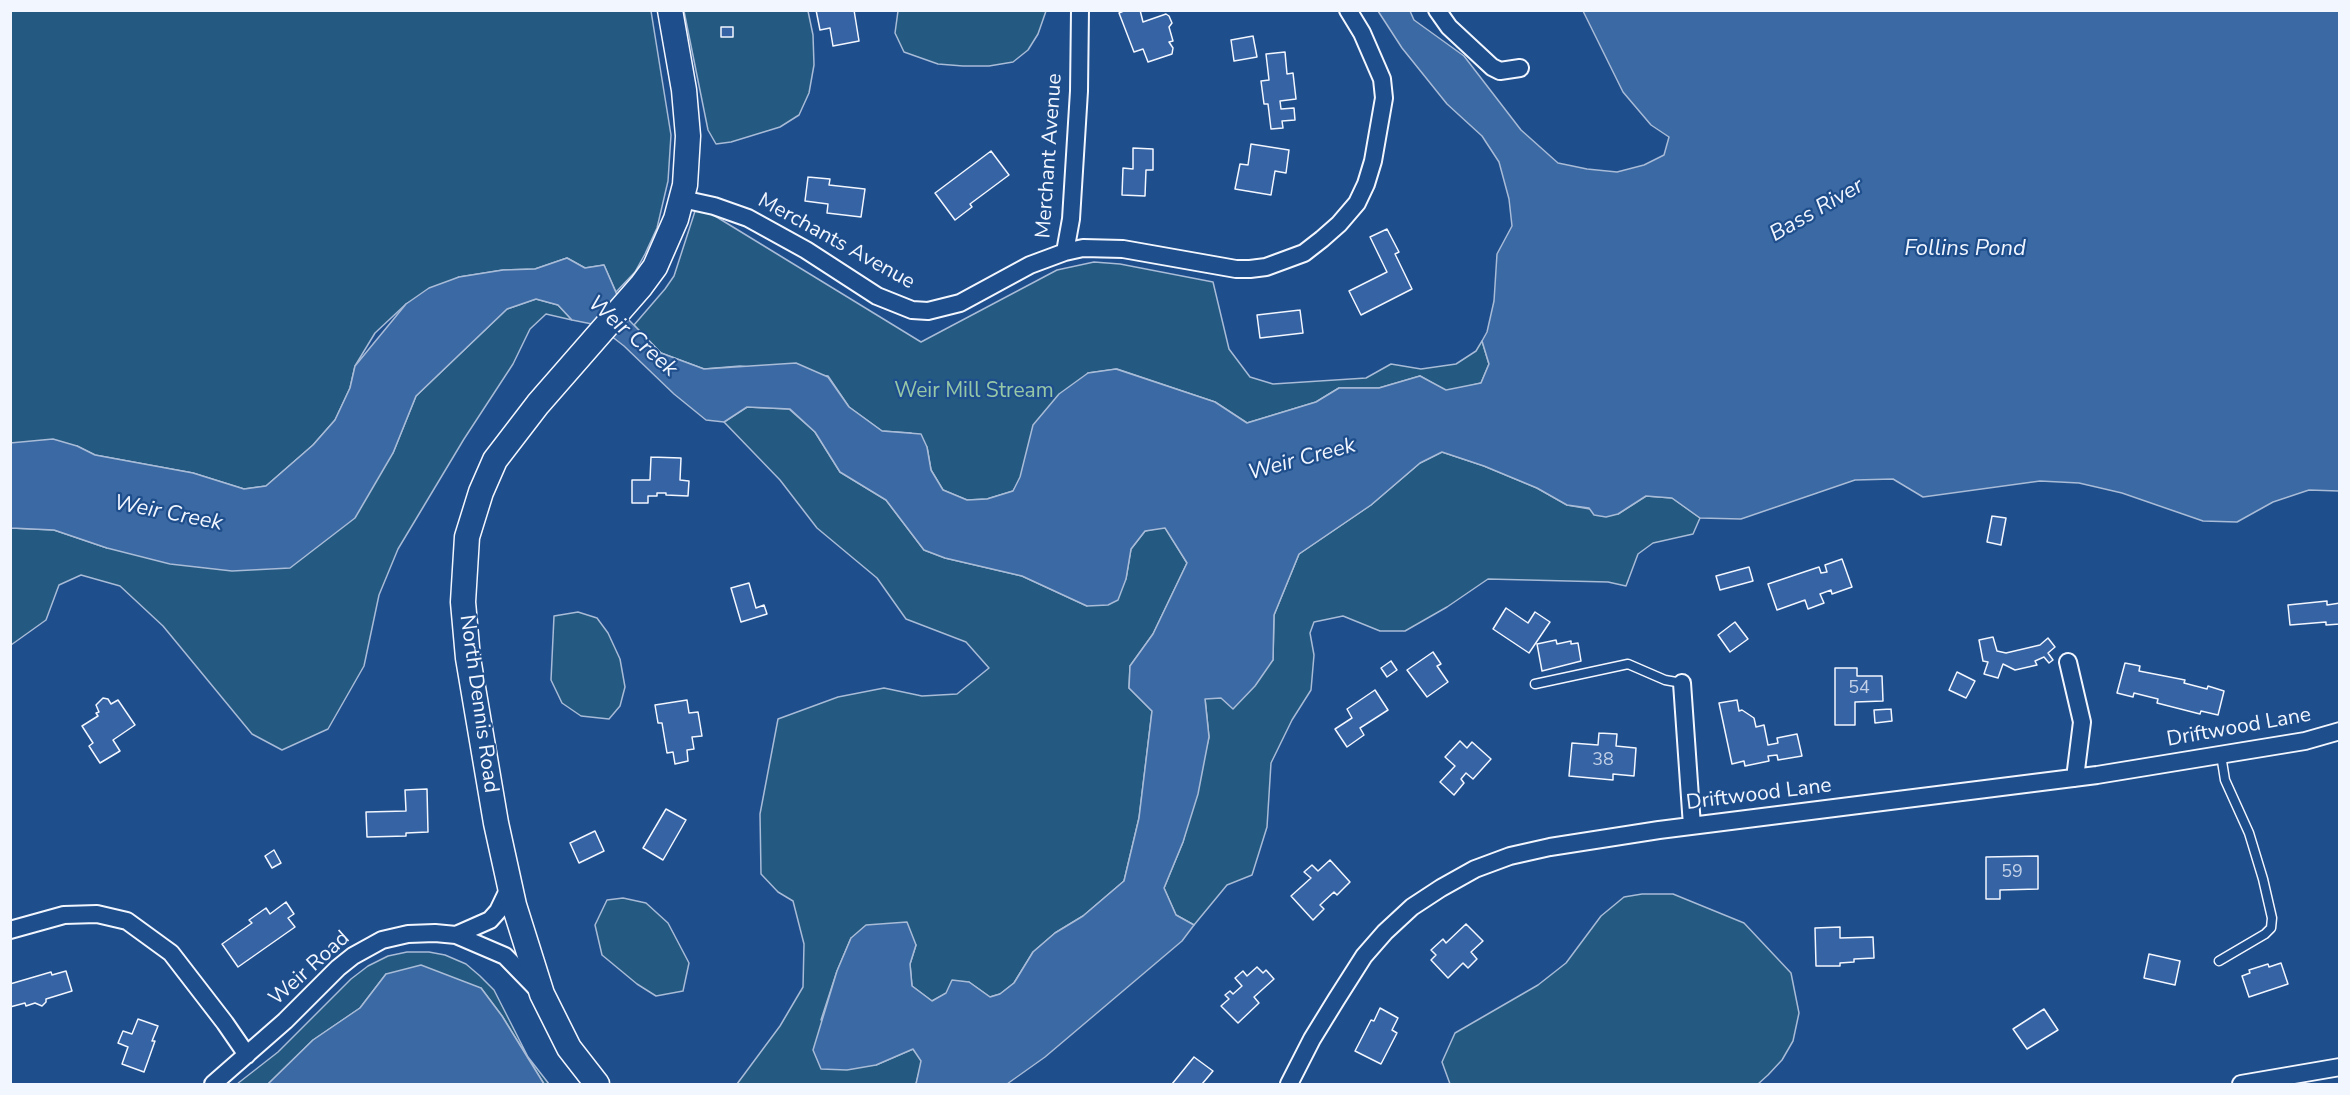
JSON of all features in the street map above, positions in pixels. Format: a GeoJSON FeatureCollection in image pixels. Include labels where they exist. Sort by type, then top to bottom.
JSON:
{"type":"FeatureCollection","features":[{"type":"Feature","properties":{"kind":"main road","name":"North Dennis Road"},"geometry":{"type":"LineString","coordinates":[[597,1084],[569,1048],[542,994],[528,955],[510,886],[496,823],[468,658],[463,602],[467,537],[481,492],[495,460],[538,404],[631,298],[655,267],[667,242],[682,199],[688,136],[684,90],[670,10]]}},
{"type":"Feature","properties":{"kind":"street","name":"Merchant Avenue"},"geometry":{"type":"LineString","coordinates":[[1080,10],[1071,219],[1065,252],[1083,248],[1123,249],[1236,269],[1266,267],[1304,253],[1339,224],[1356,203],[1366,184],[1373,162],[1383,111],[1382,78],[1362,33],[1348,10]]}},
{"type":"Feature","properties":{"kind":"street"},"geometry":{"type":"LineString","coordinates":[[1437,10],[1449,27],[1492,67],[1500,71],[1520,68]]}},
{"type":"Feature","properties":{"kind":"street","name":"Merchants Avenue"},"geometry":{"type":"LineString","coordinates":[[682,199],[714,206],[748,218],[806,250],[877,296],[912,310],[928,311],[960,303],[1030,265],[1065,252]]}},
{"type":"Feature","properties":{"kind":"street"},"geometry":{"type":"LineString","coordinates":[[2068,662],[2082,722],[2075,778]]}},
{"type":"Feature","properties":{"kind":"street"},"geometry":{"type":"LineString","coordinates":[[1682,683],[1692,826]]}},
{"type":"Feature","properties":{"kind":"street","name":"Driftwood Lane"},"geometry":{"type":"LineString","coordinates":[[1289,1084],[1312,1039],[1364,956],[1384,932],[1412,907],[1475,868],[1550,847],[1692,826],[2075,778],[2305,741],[2340,731]]}},
{"type":"Feature","properties":{"kind":"street","name":"Weir Road"},"geometry":{"type":"LineString","coordinates":[[456,935],[490,920],[498,911],[510,886]]}},
{"type":"Feature","properties":{"kind":"street"},"geometry":{"type":"LineString","coordinates":[[10,930],[64,915],[97,914],[127,921],[171,953],[247,1055]]}},
{"type":"Feature","properties":{"kind":"street","name":"Weir Road"},"geometry":{"type":"LineString","coordinates":[[213,1084],[285,1022],[338,968],[369,946],[408,934],[456,935],[505,956],[542,994]]}},
{"type":"Feature","properties":{"kind":"street"},"geometry":{"type":"LineString","coordinates":[[2241,1084],[2340,1067]]}},
{"type":"Feature","properties":{"kind":"lane"},"geometry":{"type":"LineString","coordinates":[[1535,684],[1628,664],[1665,680],[1682,683]]}},
{"type":"Feature","properties":{"kind":"lane"},"geometry":{"type":"LineString","coordinates":[[2219,961],[2265,934],[2271,928],[2272,918],[2260,867],[2249,833],[2225,780],[2221,755]]}},
{"type":"Feature","properties":{"kind":"green space"},"geometry":{"type":"Polygon","coordinates":[[[898,10],[1046,11],[1038,34],[1028,50],[1013,62],[989,66],[963,66],[938,64],[904,52],[895,33],[898,10]]]}},
{"type":"Feature","properties":{"kind":"green space"},"geometry":{"type":"Polygon","coordinates":[[[10,11],[651,11],[671,135],[668,181],[657,228],[635,272],[616,292],[604,265],[585,268],[567,258],[535,269],[503,270],[459,277],[406,304],[375,333],[355,366],[350,388],[335,420],[313,445],[266,486],[244,489],[193,473],[95,455],[77,446],[11,443],[10,11]]]}},
{"type":"Feature","properties":{"kind":"green space"},"geometry":{"type":"Polygon","coordinates":[[[684,11],[808,11],[813,35],[814,65],[809,93],[799,115],[780,127],[731,142],[716,144],[708,130],[684,11]]]}},
{"type":"Feature","properties":{"kind":"green space","name":"Weir Mill Stream"},"geometry":{"type":"Polygon","coordinates":[[[697,205],[921,342],[1057,270],[1094,262],[1120,264],[1213,282],[1229,349],[1250,377],[1273,384],[1366,378],[1391,364],[1421,369],[1456,364],[1476,351],[1482,341],[1489,364],[1481,383],[1457,389],[1446,391],[1420,376],[1379,388],[1339,388],[1316,402],[1247,423],[1215,402],[1117,369],[1088,373],[1013,491],[987,499],[967,500],[943,490],[931,470],[927,447],[911,433],[882,431],[849,407],[828,376],[740,366],[704,369],[661,353],[634,325],[674,276],[697,205]]]}},
{"type":"Feature","properties":{"kind":"green space"},"geometry":{"type":"Polygon","coordinates":[[[536,299],[558,305],[572,320],[546,314],[530,329],[513,364],[464,439],[398,549],[379,595],[364,666],[328,729],[282,750],[252,734],[163,626],[120,586],[81,575],[59,585],[46,620],[11,645],[11,528],[54,530],[107,548],[393,453],[416,396],[507,309],[536,299]]]}},
{"type":"Feature","properties":{"kind":"green space"},"geometry":{"type":"Polygon","coordinates":[[[747,407],[789,409],[815,432],[840,472],[886,500],[924,550],[945,558],[1022,576],[1087,606],[1126,579],[1131,549],[1145,531],[1165,527],[1187,563],[1153,634],[1130,666],[1129,688],[1152,711],[1139,818],[1124,881],[1083,916],[1055,933],[1033,952],[1014,983],[1000,994],[990,997],[969,982],[932,1001],[912,986],[910,964],[916,945],[851,938],[837,971],[821,1020],[876,1065],[913,1049],[922,1061],[916,1084],[737,1084],[780,1026],[803,987],[804,944],[793,901],[778,892],[761,874],[760,814],[778,719],[838,697],[884,688],[922,696],[957,694],[989,668],[966,642],[906,619],[877,578],[817,528],[780,480],[724,422],[747,407]]]}},
{"type":"Feature","properties":{"kind":"green space"},"geometry":{"type":"Polygon","coordinates":[[[1442,452],[1537,488],[1567,505],[1618,514],[1646,496],[1672,498],[1700,518],[1693,534],[1653,543],[1638,554],[1626,586],[1608,582],[1488,579],[1447,607],[1405,631],[1380,631],[1343,616],[1314,622],[1310,633],[1314,655],[1311,690],[1292,720],[1271,763],[1267,827],[1252,875],[1227,885],[1194,925],[1176,915],[1164,888],[1183,842],[1209,737],[1205,698],[1221,698],[1273,660],[1274,615],[1299,554],[1371,505],[1420,463],[1442,452]]]}},
{"type":"Feature","properties":{"kind":"green space"},"geometry":{"type":"Polygon","coordinates":[[[578,612],[597,618],[608,633],[620,659],[625,687],[620,706],[609,719],[581,716],[562,703],[551,680],[554,616],[578,612]]]}},
{"type":"Feature","properties":{"kind":"green space"},"geometry":{"type":"Polygon","coordinates":[[[1642,894],[1673,894],[1744,923],[1791,973],[1799,1013],[1793,1041],[1782,1060],[1768,1075],[1758,1084],[1450,1084],[1442,1062],[1455,1033],[1538,985],[1566,963],[1601,916],[1624,897],[1642,894]]]}},
{"type":"Feature","properties":{"kind":"green space"},"geometry":{"type":"Polygon","coordinates":[[[623,898],[646,903],[668,923],[689,963],[683,991],[656,996],[637,984],[602,955],[595,925],[607,900],[623,898]]]}},
{"type":"Feature","properties":{"kind":"green space"},"geometry":{"type":"Polygon","coordinates":[[[407,952],[445,955],[466,964],[480,976],[494,990],[528,1057],[549,1084],[544,1084],[502,1016],[481,988],[386,974],[360,1008],[313,1040],[268,1084],[237,1084],[278,1052],[351,979],[368,966],[388,956],[407,952]]]}},
{"type":"Feature","properties":{"kind":"water","name":"Follins Pond"},"geometry":{"type":"Polygon","coordinates":[[[1378,11],[1410,11],[1414,20],[1464,56],[1521,130],[1558,163],[1617,172],[1644,165],[1664,155],[1669,137],[1651,125],[1623,92],[1583,11],[2339,11],[2339,491],[2309,490],[2273,502],[2237,522],[2203,521],[2122,493],[2079,483],[2040,481],[1923,497],[1893,479],[1855,480],[1741,519],[1700,518],[1672,498],[1646,496],[1618,514],[1606,517],[1594,515],[1589,508],[1567,505],[1537,488],[1442,452],[1420,463],[1371,505],[1299,554],[1274,615],[1273,660],[1255,686],[1233,709],[1221,698],[1205,699],[1209,737],[1198,794],[1183,842],[1164,888],[1176,915],[1194,925],[1182,941],[1045,1057],[1007,1084],[916,1084],[921,1061],[913,1049],[876,1065],[847,1070],[821,1069],[813,1050],[837,971],[851,938],[866,925],[907,922],[916,945],[910,964],[912,986],[932,1001],[946,993],[952,980],[969,982],[990,997],[1000,994],[1014,983],[1033,952],[1055,933],[1083,916],[1124,881],[1139,818],[1152,711],[1129,688],[1130,666],[1153,634],[1187,563],[1165,528],[1145,531],[1131,549],[1126,579],[1118,600],[1108,605],[1087,606],[1022,576],[945,558],[924,550],[886,500],[840,472],[815,432],[790,409],[747,407],[724,422],[706,420],[674,394],[624,346],[597,325],[572,320],[558,305],[536,299],[507,309],[416,396],[393,453],[355,518],[290,568],[232,571],[170,564],[107,548],[54,530],[11,528],[10,443],[53,439],[77,446],[95,455],[193,473],[244,489],[266,486],[313,445],[335,420],[350,388],[355,366],[406,304],[429,288],[459,277],[503,270],[535,269],[567,258],[585,268],[604,265],[627,318],[661,353],[704,369],[796,363],[828,377],[849,407],[882,431],[921,434],[927,447],[931,470],[943,490],[967,500],[987,499],[1013,491],[1020,477],[1033,425],[1059,394],[1088,373],[1116,369],[1215,402],[1247,423],[1316,402],[1339,388],[1379,388],[1420,376],[1446,390],[1481,383],[1489,364],[1482,341],[1487,332],[1494,301],[1497,254],[1512,226],[1509,199],[1499,162],[1482,136],[1447,104],[1402,48],[1378,11]]]}},
{"type":"Feature","properties":{"kind":"water"},"geometry":{"type":"Polygon","coordinates":[[[421,965],[481,988],[502,1016],[544,1084],[268,1084],[313,1040],[360,1008],[386,974],[421,965]]]}},
{"type":"Feature","properties":{"kind":"building"},"geometry":{"type":"Polygon","coordinates":[[[816,10],[854,10],[859,41],[833,46],[830,28],[820,30],[816,10]]]}},
{"type":"Feature","properties":{"kind":"building"},"geometry":{"type":"Polygon","coordinates":[[[1126,10],[1140,10],[1143,22],[1166,14],[1169,16],[1172,23],[1169,27],[1173,41],[1169,42],[1173,48],[1172,54],[1148,62],[1143,49],[1134,52],[1119,13],[1126,10]]]}},
{"type":"Feature","properties":{"kind":"building"},"geometry":{"type":"Polygon","coordinates":[[[721,27],[733,27],[733,37],[721,37],[721,27]]]}},
{"type":"Feature","properties":{"kind":"building"},"geometry":{"type":"Polygon","coordinates":[[[1253,36],[1257,57],[1234,61],[1231,40],[1253,36]]]}},
{"type":"Feature","properties":{"kind":"building"},"geometry":{"type":"Polygon","coordinates":[[[1285,52],[1287,74],[1293,73],[1296,99],[1280,101],[1281,109],[1294,108],[1295,120],[1282,121],[1283,128],[1271,129],[1268,104],[1264,104],[1261,81],[1269,80],[1266,54],[1285,52]]]}},
{"type":"Feature","properties":{"kind":"building"},"geometry":{"type":"Polygon","coordinates":[[[1251,144],[1289,150],[1286,173],[1275,171],[1271,195],[1235,189],[1240,164],[1248,165],[1251,144]]]}},
{"type":"Feature","properties":{"kind":"building"},"geometry":{"type":"Polygon","coordinates":[[[1133,148],[1153,149],[1153,170],[1146,170],[1145,196],[1122,195],[1123,168],[1133,169],[1133,148]]]}},
{"type":"Feature","properties":{"kind":"building"},"geometry":{"type":"Polygon","coordinates":[[[991,151],[1009,175],[970,204],[972,207],[955,220],[935,193],[991,151]]]}},
{"type":"Feature","properties":{"kind":"building"},"geometry":{"type":"Polygon","coordinates":[[[808,177],[830,179],[829,185],[865,189],[861,217],[827,213],[828,204],[805,201],[808,177]]]}},
{"type":"Feature","properties":{"kind":"building"},"geometry":{"type":"Polygon","coordinates":[[[1387,229],[1399,252],[1395,254],[1412,289],[1361,315],[1349,291],[1387,272],[1370,237],[1387,229]]]}},
{"type":"Feature","properties":{"kind":"building"},"geometry":{"type":"Polygon","coordinates":[[[1300,310],[1303,333],[1260,338],[1257,315],[1300,310]]]}},
{"type":"Feature","properties":{"kind":"building"},"geometry":{"type":"Polygon","coordinates":[[[651,457],[681,458],[680,480],[689,481],[688,496],[657,493],[657,496],[648,496],[648,503],[632,503],[632,480],[650,480],[651,457]]]}},
{"type":"Feature","properties":{"kind":"building"},"geometry":{"type":"Polygon","coordinates":[[[1992,516],[2006,518],[2001,545],[1987,542],[1992,516]]]}},
{"type":"Feature","properties":{"kind":"building"},"geometry":{"type":"Polygon","coordinates":[[[1842,559],[1852,587],[1832,594],[1831,590],[1820,594],[1824,603],[1808,609],[1805,600],[1777,610],[1768,584],[1819,567],[1821,573],[1827,572],[1825,565],[1842,559]]]}},
{"type":"Feature","properties":{"kind":"building"},"geometry":{"type":"Polygon","coordinates":[[[1749,567],[1753,581],[1720,590],[1716,576],[1749,567]]]}},
{"type":"Feature","properties":{"kind":"building"},"geometry":{"type":"Polygon","coordinates":[[[749,583],[756,608],[764,605],[767,614],[741,622],[731,588],[749,583]]]}},
{"type":"Feature","properties":{"kind":"building"},"geometry":{"type":"Polygon","coordinates":[[[2327,601],[2327,605],[2340,603],[2340,624],[2326,625],[2326,622],[2290,625],[2288,605],[2327,601]]]}},
{"type":"Feature","properties":{"kind":"building"},"geometry":{"type":"Polygon","coordinates":[[[1506,608],[1528,623],[1535,612],[1550,622],[1529,653],[1493,629],[1506,608]]]}},
{"type":"Feature","properties":{"kind":"building"},"geometry":{"type":"Polygon","coordinates":[[[1735,622],[1748,639],[1730,652],[1718,635],[1735,622]]]}},
{"type":"Feature","properties":{"kind":"building"},"geometry":{"type":"Polygon","coordinates":[[[1993,637],[1997,651],[2006,653],[2040,645],[2048,638],[2055,647],[2048,653],[2053,660],[2049,663],[2044,657],[2035,661],[2037,665],[2015,670],[2003,664],[1998,678],[1984,674],[1988,662],[1983,661],[1979,640],[1993,637]]]}},
{"type":"Feature","properties":{"kind":"building"},"geometry":{"type":"Polygon","coordinates":[[[1556,640],[1557,644],[1571,641],[1571,644],[1578,643],[1581,661],[1542,671],[1537,644],[1556,640]]]}},
{"type":"Feature","properties":{"kind":"building"},"geometry":{"type":"Polygon","coordinates":[[[1433,652],[1441,664],[1437,666],[1448,682],[1427,697],[1407,670],[1433,652]]]}},
{"type":"Feature","properties":{"kind":"building"},"geometry":{"type":"Polygon","coordinates":[[[1391,661],[1397,670],[1387,677],[1381,668],[1391,661]]]}},
{"type":"Feature","properties":{"kind":"building"},"geometry":{"type":"Polygon","coordinates":[[[2125,663],[2140,666],[2139,671],[2185,680],[2184,683],[2207,689],[2208,686],[2224,691],[2218,715],[2201,711],[2200,714],[2157,703],[2158,699],[2134,693],[2133,697],[2117,693],[2125,663]]]}},
{"type":"Feature","properties":{"kind":"building"},"geometry":{"type":"Polygon","coordinates":[[[1835,668],[1857,668],[1857,676],[1882,676],[1883,701],[1855,702],[1855,725],[1835,725],[1835,668]]]}},
{"type":"Feature","properties":{"kind":"building"},"geometry":{"type":"Polygon","coordinates":[[[1957,672],[1975,681],[1966,698],[1949,690],[1957,672]]]}},
{"type":"Feature","properties":{"kind":"building"},"geometry":{"type":"Polygon","coordinates":[[[1375,690],[1388,710],[1360,728],[1364,735],[1347,747],[1335,729],[1352,718],[1347,709],[1375,690]]]}},
{"type":"Feature","properties":{"kind":"building"},"geometry":{"type":"Polygon","coordinates":[[[103,698],[108,699],[111,704],[118,700],[135,725],[113,740],[120,751],[100,763],[89,746],[93,743],[82,726],[98,716],[96,705],[103,698]]]}},
{"type":"Feature","properties":{"kind":"building"},"geometry":{"type":"Polygon","coordinates":[[[687,700],[689,713],[698,712],[702,736],[692,737],[694,749],[687,750],[688,761],[675,764],[673,752],[667,753],[662,723],[658,723],[655,705],[687,700]]]}},
{"type":"Feature","properties":{"kind":"building"},"geometry":{"type":"Polygon","coordinates":[[[1737,700],[1739,711],[1742,710],[1754,718],[1756,727],[1764,725],[1768,745],[1778,743],[1777,738],[1797,734],[1802,756],[1778,760],[1777,755],[1768,756],[1769,761],[1745,766],[1744,761],[1732,764],[1719,703],[1737,700]]]}},
{"type":"Feature","properties":{"kind":"building"},"geometry":{"type":"Polygon","coordinates":[[[1891,709],[1892,721],[1875,723],[1874,710],[1891,709]]]}},
{"type":"Feature","properties":{"kind":"building"},"geometry":{"type":"Polygon","coordinates":[[[1599,733],[1617,734],[1616,746],[1636,748],[1634,776],[1613,774],[1613,780],[1569,776],[1572,743],[1598,745],[1599,733]]]}},
{"type":"Feature","properties":{"kind":"building"},"geometry":{"type":"Polygon","coordinates":[[[1460,741],[1467,748],[1472,742],[1491,759],[1473,779],[1466,773],[1461,779],[1464,783],[1454,795],[1440,782],[1455,766],[1445,757],[1460,741]]]}},
{"type":"Feature","properties":{"kind":"building"},"geometry":{"type":"Polygon","coordinates":[[[427,789],[428,832],[406,833],[406,836],[367,837],[366,812],[406,811],[405,790],[427,789]]]}},
{"type":"Feature","properties":{"kind":"building"},"geometry":{"type":"Polygon","coordinates":[[[666,809],[686,820],[663,860],[643,848],[666,809]]]}},
{"type":"Feature","properties":{"kind":"building"},"geometry":{"type":"Polygon","coordinates":[[[595,831],[604,851],[579,863],[570,843],[595,831]]]}},
{"type":"Feature","properties":{"kind":"building"},"geometry":{"type":"Polygon","coordinates":[[[274,850],[281,863],[272,868],[265,856],[274,850]]]}},
{"type":"Feature","properties":{"kind":"building"},"geometry":{"type":"Polygon","coordinates":[[[2038,856],[2038,889],[2000,890],[2000,899],[1986,899],[1986,857],[2038,856]]]}},
{"type":"Feature","properties":{"kind":"building"},"geometry":{"type":"Polygon","coordinates":[[[1330,860],[1350,882],[1337,895],[1334,892],[1320,905],[1324,909],[1313,920],[1291,896],[1311,878],[1304,872],[1312,865],[1318,871],[1330,860]]]}},
{"type":"Feature","properties":{"kind":"building"},"geometry":{"type":"Polygon","coordinates":[[[286,902],[294,914],[288,918],[295,927],[238,967],[222,944],[252,923],[249,920],[266,908],[270,914],[286,902]]]}},
{"type":"Feature","properties":{"kind":"building"},"geometry":{"type":"Polygon","coordinates":[[[1466,924],[1483,941],[1471,952],[1477,959],[1468,968],[1463,963],[1448,978],[1431,960],[1436,955],[1431,950],[1443,939],[1446,943],[1466,924]]]}},
{"type":"Feature","properties":{"kind":"building"},"geometry":{"type":"Polygon","coordinates":[[[1840,927],[1840,938],[1873,937],[1874,958],[1854,959],[1854,962],[1840,963],[1840,966],[1816,966],[1815,928],[1840,927]]]}},
{"type":"Feature","properties":{"kind":"building"},"geometry":{"type":"Polygon","coordinates":[[[2149,954],[2180,961],[2175,985],[2144,978],[2149,954]]]}},
{"type":"Feature","properties":{"kind":"building"},"geometry":{"type":"Polygon","coordinates":[[[2281,963],[2288,984],[2249,997],[2242,976],[2250,973],[2249,970],[2268,964],[2269,967],[2281,963]]]}},
{"type":"Feature","properties":{"kind":"building"},"geometry":{"type":"Polygon","coordinates":[[[1257,967],[1263,973],[1266,970],[1274,979],[1254,997],[1259,1003],[1238,1023],[1221,1006],[1229,999],[1225,995],[1230,991],[1233,994],[1242,986],[1235,978],[1243,971],[1247,976],[1257,967]]]}},
{"type":"Feature","properties":{"kind":"building"},"geometry":{"type":"Polygon","coordinates":[[[66,971],[72,991],[46,999],[42,1006],[35,1003],[26,1006],[25,1003],[10,1007],[10,984],[51,972],[52,975],[66,971]]]}},
{"type":"Feature","properties":{"kind":"building"},"geometry":{"type":"Polygon","coordinates":[[[1380,1008],[1398,1018],[1392,1030],[1397,1033],[1381,1064],[1355,1051],[1380,1008]]]}},
{"type":"Feature","properties":{"kind":"building"},"geometry":{"type":"Polygon","coordinates":[[[2044,1009],[2058,1030],[2027,1049],[2013,1029],[2044,1009]]]}},
{"type":"Feature","properties":{"kind":"building"},"geometry":{"type":"Polygon","coordinates":[[[138,1019],[158,1026],[144,1072],[122,1064],[128,1047],[118,1043],[123,1031],[132,1034],[138,1019]]]}},
{"type":"Feature","properties":{"kind":"building"},"geometry":{"type":"Polygon","coordinates":[[[1194,1057],[1213,1071],[1202,1084],[1172,1084],[1194,1057]]]}},
{"type":"Feature","properties":{"kind":"water label","name":"Bass River"},"geometry":{"type":"Point","coordinates":[1817,211]}},
{"type":"Feature","properties":{"kind":"water label","name":"Weir Creek"},"geometry":{"type":"Point","coordinates":[632,337]}},
{"type":"Feature","properties":{"kind":"water label","name":"Weir Creek"},"geometry":{"type":"Point","coordinates":[1302,460]}},
{"type":"Feature","properties":{"kind":"water label","name":"Weir Creek"},"geometry":{"type":"Point","coordinates":[168,514]}}]}
